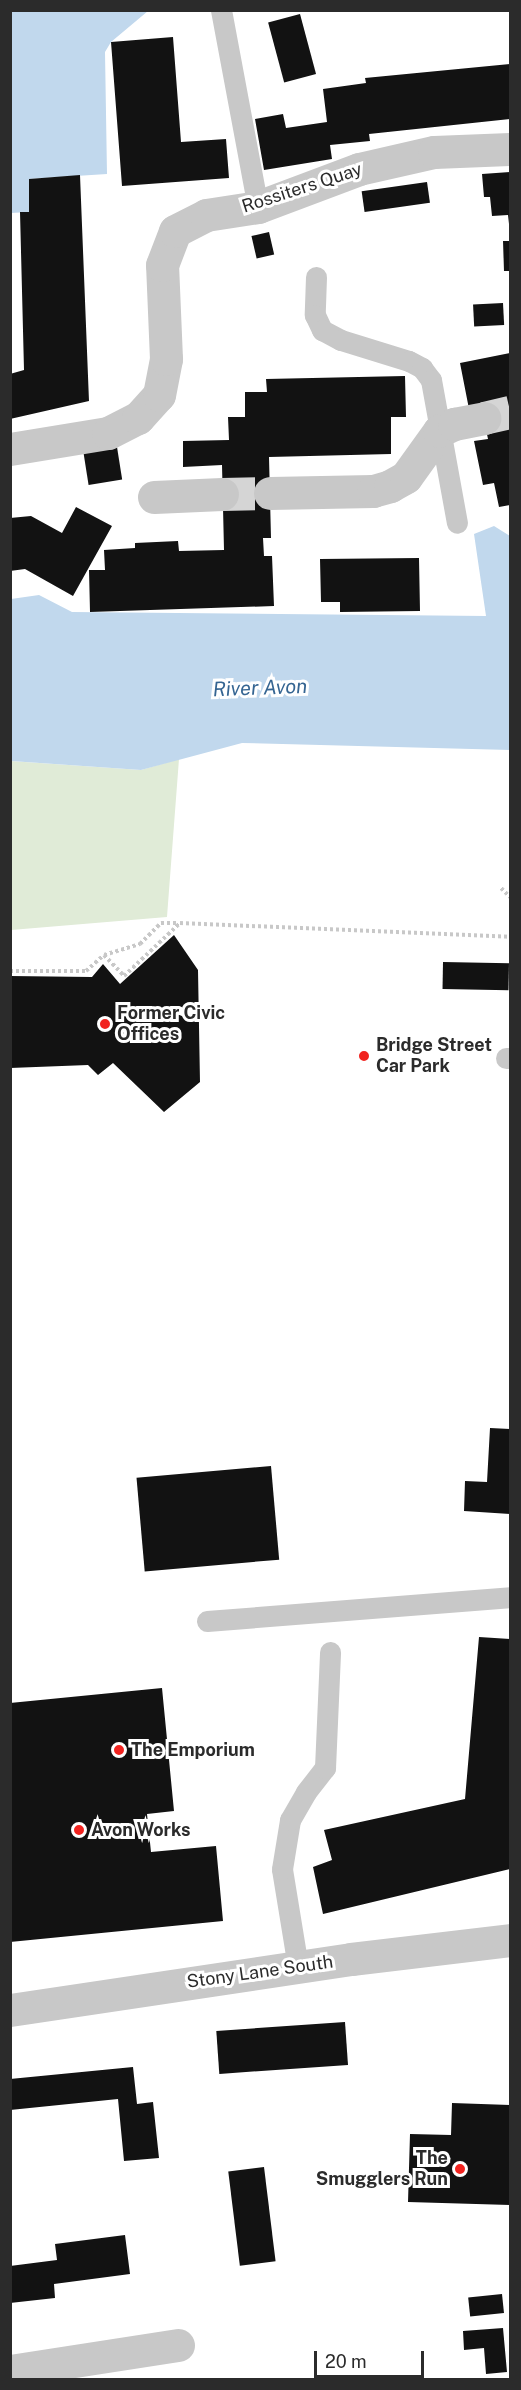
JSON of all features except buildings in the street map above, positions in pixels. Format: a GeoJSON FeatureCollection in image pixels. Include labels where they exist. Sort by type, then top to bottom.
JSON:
{"type":"FeatureCollection","features":[{"type":"Feature","properties":{"kind":"street","name":"Rossiters Quay"},"geometry":{"type":"LineString","coordinates":[[10,449],[108,433],[138,418],[159,395],[166,359],[162,265],[175,231],[206,214],[258,207],[370,166],[434,152],[510,149]]}},
{"type":"Feature","properties":{"kind":"street"},"geometry":{"type":"LineString","coordinates":[[270,493],[373,491],[390,486],[406,477],[440,431],[454,424],[484,418]]}},
{"type":"Feature","properties":{"kind":"street"},"geometry":{"type":"LineString","coordinates":[[154,497],[222,494]]}},
{"type":"Feature","properties":{"kind":"street","name":"Stony Lane South"},"geometry":{"type":"LineString","coordinates":[[10,2010],[298,1967],[510,1940]]}},
{"type":"Feature","properties":{"kind":"street"},"geometry":{"type":"LineString","coordinates":[[10,2371],[178,2345]]}},
{"type":"Feature","properties":{"kind":"lane"},"geometry":{"type":"LineString","coordinates":[[221,10],[258,207]]}},
{"type":"Feature","properties":{"kind":"lane"},"geometry":{"type":"LineString","coordinates":[[316,278],[315,315],[322,330],[341,340],[409,361],[422,368],[430,380],[457,524]]}},
{"type":"Feature","properties":{"kind":"lane"},"geometry":{"type":"LineString","coordinates":[[207,1621],[510,1597]]}},
{"type":"Feature","properties":{"kind":"lane"},"geometry":{"type":"LineString","coordinates":[[298,1967],[282,1869],[290,1820],[306,1792],[325,1768],[330,1652]]}},
{"type":"Feature","properties":{"kind":"path"},"geometry":{"type":"LineString","coordinates":[[501,888],[510,897]]}},
{"type":"Feature","properties":{"kind":"path"},"geometry":{"type":"LineString","coordinates":[[10,971],[86,971],[104,955],[140,944],[161,923],[510,937]]}},
{"type":"Feature","properties":{"kind":"path"},"geometry":{"type":"LineString","coordinates":[[104,955],[124,976],[180,923]]}},
{"type":"Feature","properties":{"kind":"green space"},"geometry":{"type":"Polygon","coordinates":[[[179,759],[167,917],[11,930],[10,761],[141,770],[179,759]]]}},
{"type":"Feature","properties":{"kind":"water"},"geometry":{"type":"Polygon","coordinates":[[[11,11],[148,11],[111,42],[105,52],[107,174],[29,179],[29,212],[11,213],[11,11]]]}},
{"type":"Feature","properties":{"kind":"water","name":"River Avon"},"geometry":{"type":"Polygon","coordinates":[[[494,526],[510,536],[510,750],[242,743],[141,770],[11,761],[11,599],[39,595],[72,612],[486,616],[474,534],[494,526]]]}},
{"type":"Feature","properties":{"kind":"tunnel"},"geometry":{"type":"LineString","coordinates":[[484,418],[510,412]]}},
{"type":"Feature","properties":{"kind":"tunnel"},"geometry":{"type":"LineString","coordinates":[[222,494],[270,493]]}},
{"type":"Feature","properties":{"kind":"place","name":"Former Civic Offices"},"geometry":{"type":"Point","coordinates":[105,1024]}},
{"type":"Feature","properties":{"kind":"place","name":"Bridge Street Car Park"},"geometry":{"type":"Point","coordinates":[364,1056]}},
{"type":"Feature","properties":{"kind":"place","name":"The Emporium"},"geometry":{"type":"Point","coordinates":[119,1750]}},
{"type":"Feature","properties":{"kind":"place","name":"Avon Works"},"geometry":{"type":"Point","coordinates":[79,1830]}},
{"type":"Feature","properties":{"kind":"place","name":"The Smugglers Run"},"geometry":{"type":"Point","coordinates":[460,2169]}}]}
